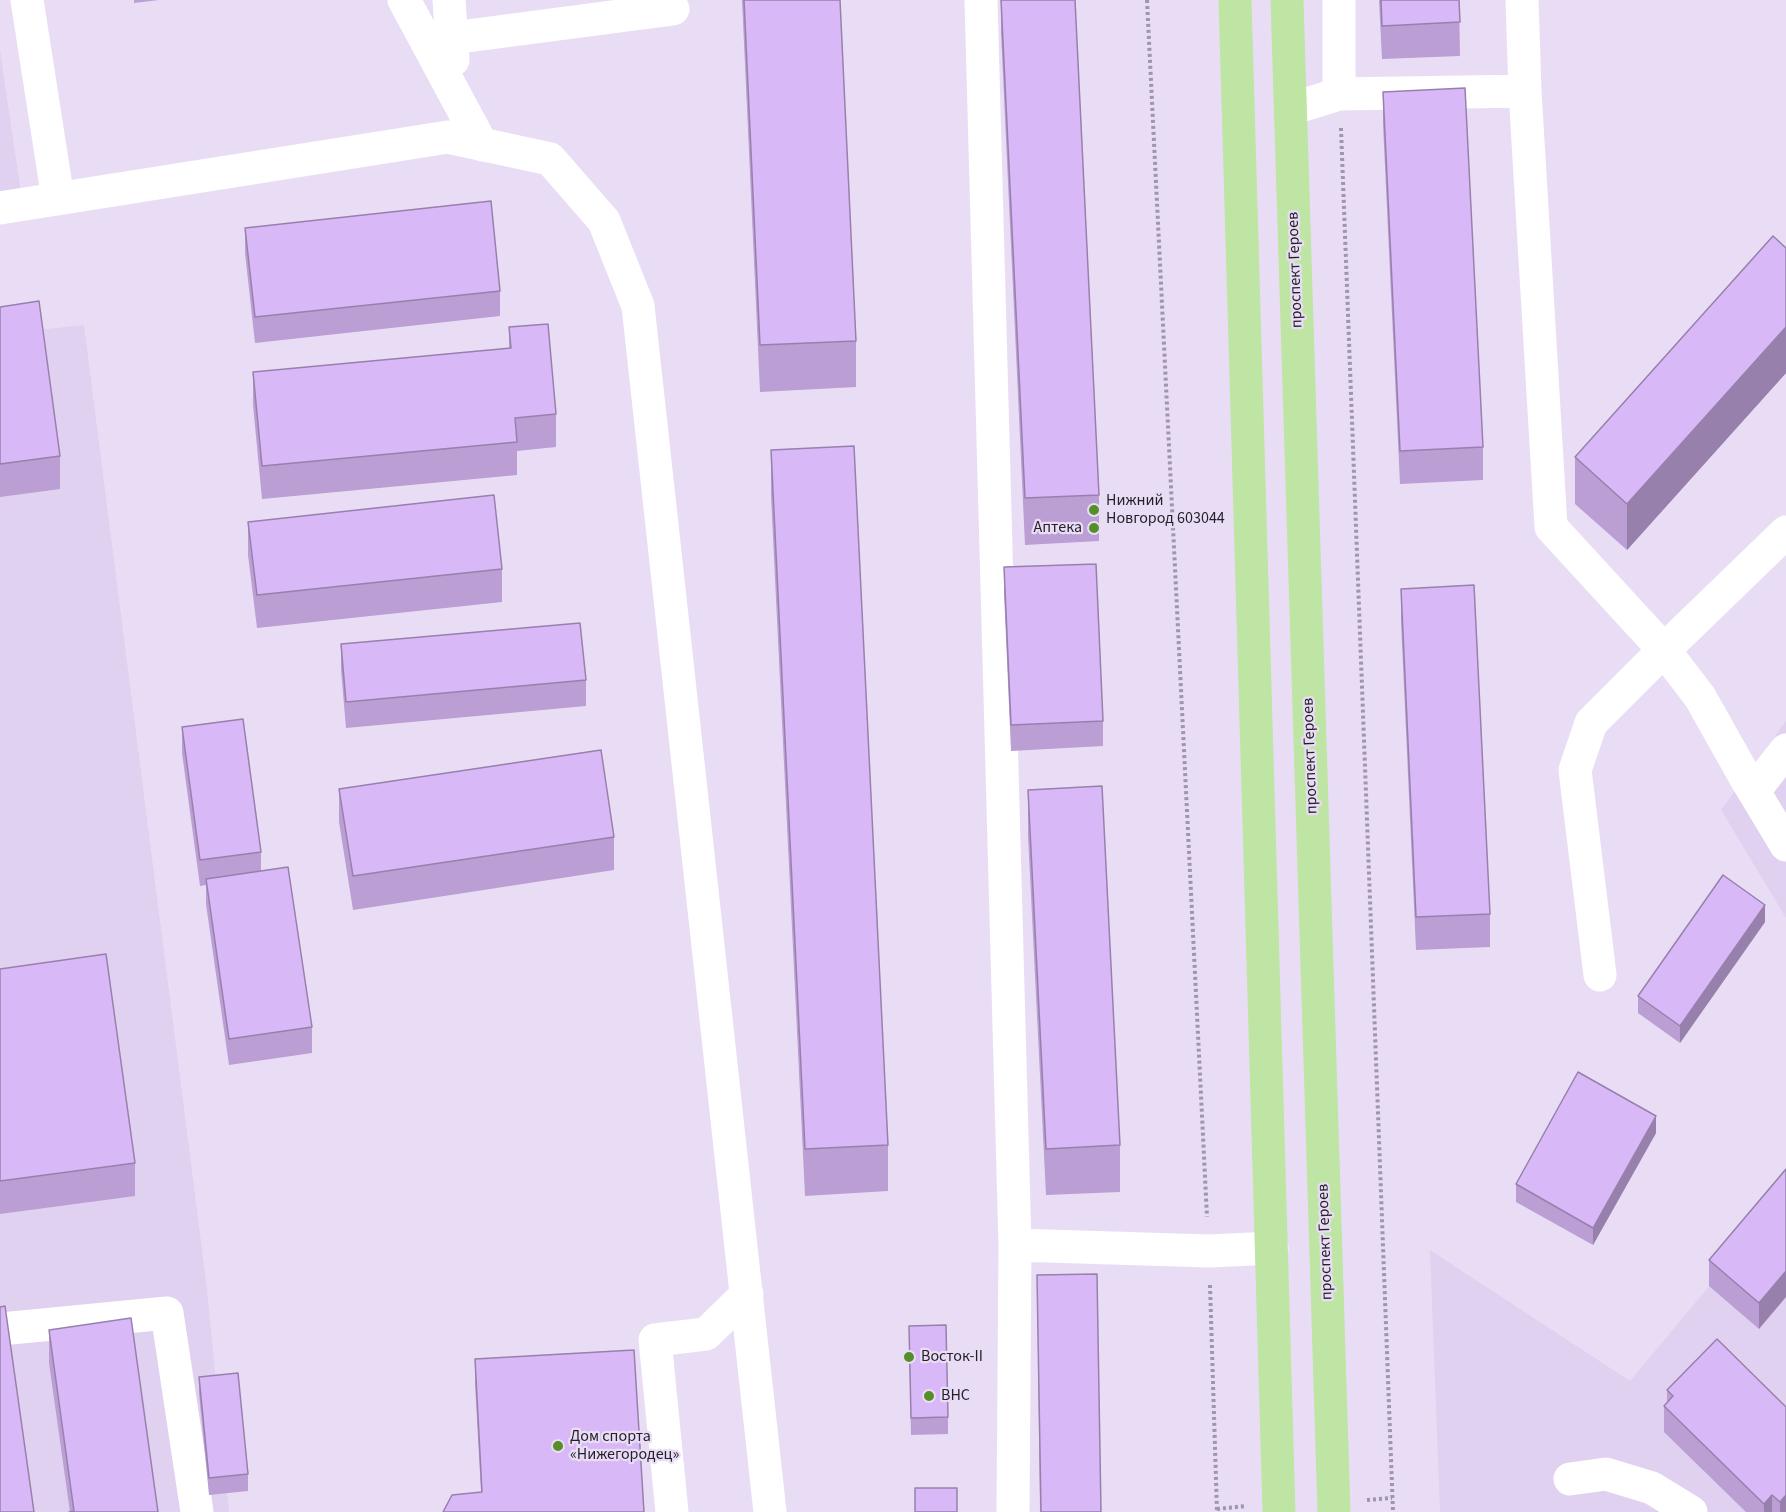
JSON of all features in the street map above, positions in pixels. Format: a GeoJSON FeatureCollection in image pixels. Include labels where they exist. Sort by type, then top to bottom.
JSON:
{"type":"FeatureCollection","features":[{"type":"Feature","properties":{"kind":"main road"},"geometry":{"type":"LineString","coordinates":[[1235,0],[1279,1512]]}},
{"type":"Feature","properties":{"kind":"main road","name":"проспект Героев"},"geometry":{"type":"LineString","coordinates":[[1287,0],[1334,1512]]}},
{"type":"Feature","properties":{"kind":"lane"},"geometry":{"type":"LineString","coordinates":[[27,0],[58,198]]}},
{"type":"Feature","properties":{"kind":"lane"},"geometry":{"type":"LineString","coordinates":[[404,0],[482,145]]}},
{"type":"Feature","properties":{"kind":"lane"},"geometry":{"type":"LineString","coordinates":[[449,0],[455,95]]}},
{"type":"Feature","properties":{"kind":"lane"},"geometry":{"type":"LineString","coordinates":[[981,0],[1015,1245],[1013,1512]]}},
{"type":"Feature","properties":{"kind":"lane"},"geometry":{"type":"LineString","coordinates":[[1339,94],[1340,0]]}},
{"type":"Feature","properties":{"kind":"lane"},"geometry":{"type":"LineString","coordinates":[[1522,0],[1525,91],[1551,527],[1664,650],[1700,697],[1786,845]]}},
{"type":"Feature","properties":{"kind":"lane"},"geometry":{"type":"LineString","coordinates":[[452,38],[673,9]]}},
{"type":"Feature","properties":{"kind":"lane"},"geometry":{"type":"LineString","coordinates":[[1291,109],[1339,94],[1525,91]]}},
{"type":"Feature","properties":{"kind":"lane"},"geometry":{"type":"LineString","coordinates":[[0,208],[448,137],[550,159],[604,221],[638,306],[770,1512]]}},
{"type":"Feature","properties":{"kind":"lane"},"geometry":{"type":"LineString","coordinates":[[1600,975],[1575,770],[1591,723],[1786,532]]}},
{"type":"Feature","properties":{"kind":"lane"},"geometry":{"type":"LineString","coordinates":[[1754,790],[1786,750]]}},
{"type":"Feature","properties":{"kind":"lane"},"geometry":{"type":"LineString","coordinates":[[1015,1245],[1209,1251],[1272,1248]]}},
{"type":"Feature","properties":{"kind":"lane"},"geometry":{"type":"LineString","coordinates":[[672,1512],[656,1340],[706,1334],[747,1294]]}},
{"type":"Feature","properties":{"kind":"lane"},"geometry":{"type":"LineString","coordinates":[[0,1329],[167,1313],[197,1512]]}},
{"type":"Feature","properties":{"kind":"lane"},"geometry":{"type":"LineString","coordinates":[[1570,1479],[1606,1474],[1652,1488],[1691,1512]]}},
{"type":"Feature","properties":{"kind":"path"},"geometry":{"type":"LineString","coordinates":[[1147,0],[1209,1251],[1217,1512]]}},
{"type":"Feature","properties":{"kind":"path"},"geometry":{"type":"LineString","coordinates":[[1339,94],[1392,1512]]}},
{"type":"Feature","properties":{"kind":"shaded area"},"geometry":{"type":"Polygon","coordinates":[[[0,50],[22,200],[0,203],[0,50]]]}},
{"type":"Feature","properties":{"kind":"shaded area"},"geometry":{"type":"Polygon","coordinates":[[[84,325],[206,1281],[229,1512],[0,1512],[0,334],[84,325]]]}},
{"type":"Feature","properties":{"kind":"shaded area"},"geometry":{"type":"Polygon","coordinates":[[[1786,721],[1786,918],[1721,810],[1786,721]]]}},
{"type":"Feature","properties":{"kind":"shaded area"},"geometry":{"type":"Polygon","coordinates":[[[1786,1194],[1786,1512],[1440,1512],[1430,1250],[1630,1381],[1786,1194]]]}},
{"type":"Feature","properties":{"kind":"building"},"geometry":{"type":"Polygon","coordinates":[[[744,0],[840,0],[856,341],[760,345],[744,0]]]}},
{"type":"Feature","properties":{"kind":"building"},"geometry":{"type":"Polygon","coordinates":[[[1001,0],[1075,0],[1099,495],[1025,498],[1001,0]]]}},
{"type":"Feature","properties":{"kind":"building"},"geometry":{"type":"Polygon","coordinates":[[[1381,0],[1459,0],[1460,22],[1382,26],[1381,0]]]}},
{"type":"Feature","properties":{"kind":"building"},"geometry":{"type":"Polygon","coordinates":[[[1465,88],[1483,447],[1400,451],[1383,92],[1465,88]]]}},
{"type":"Feature","properties":{"kind":"building"},"geometry":{"type":"Polygon","coordinates":[[[491,201],[500,291],[255,317],[245,228],[491,201]]]}},
{"type":"Feature","properties":{"kind":"building"},"geometry":{"type":"Polygon","coordinates":[[[1773,236],[1786,248],[1786,327],[1627,504],[1575,457],[1773,236]]]}},
{"type":"Feature","properties":{"kind":"building"},"geometry":{"type":"Polygon","coordinates":[[[39,301],[60,456],[0,464],[0,307],[39,301]]]}},
{"type":"Feature","properties":{"kind":"building"},"geometry":{"type":"Polygon","coordinates":[[[548,324],[556,414],[515,418],[517,442],[262,466],[253,372],[511,348],[509,327],[548,324]]]}},
{"type":"Feature","properties":{"kind":"building"},"geometry":{"type":"Polygon","coordinates":[[[854,446],[888,1145],[805,1149],[771,450],[854,446]]]}},
{"type":"Feature","properties":{"kind":"building"},"geometry":{"type":"Polygon","coordinates":[[[494,495],[502,569],[257,595],[248,522],[494,495]]]}},
{"type":"Feature","properties":{"kind":"building"},"geometry":{"type":"Polygon","coordinates":[[[1096,564],[1103,721],[1011,725],[1004,567],[1096,564]]]}},
{"type":"Feature","properties":{"kind":"building"},"geometry":{"type":"Polygon","coordinates":[[[1474,585],[1490,914],[1416,917],[1401,589],[1474,585]]]}},
{"type":"Feature","properties":{"kind":"building"},"geometry":{"type":"Polygon","coordinates":[[[580,623],[586,680],[346,702],[341,644],[580,623]]]}},
{"type":"Feature","properties":{"kind":"building"},"geometry":{"type":"Polygon","coordinates":[[[243,719],[261,852],[200,860],[182,727],[243,719]]]}},
{"type":"Feature","properties":{"kind":"building"},"geometry":{"type":"Polygon","coordinates":[[[601,750],[614,837],[353,876],[339,789],[601,750]]]}},
{"type":"Feature","properties":{"kind":"building"},"geometry":{"type":"Polygon","coordinates":[[[1102,786],[1120,1145],[1046,1149],[1028,790],[1102,786]]]}},
{"type":"Feature","properties":{"kind":"building"},"geometry":{"type":"Polygon","coordinates":[[[288,867],[312,1027],[229,1039],[206,879],[288,867]]]}},
{"type":"Feature","properties":{"kind":"building"},"geometry":{"type":"Polygon","coordinates":[[[1723,875],[1765,905],[1680,1026],[1638,996],[1723,875]]]}},
{"type":"Feature","properties":{"kind":"building"},"geometry":{"type":"Polygon","coordinates":[[[106,954],[135,1163],[0,1181],[0,969],[106,954]]]}},
{"type":"Feature","properties":{"kind":"building"},"geometry":{"type":"Polygon","coordinates":[[[1578,1072],[1656,1116],[1593,1228],[1516,1184],[1578,1072]]]}},
{"type":"Feature","properties":{"kind":"building"},"geometry":{"type":"Polygon","coordinates":[[[1786,1169],[1786,1271],[1759,1303],[1709,1260],[1786,1169]]]}},
{"type":"Feature","properties":{"kind":"building"},"geometry":{"type":"Polygon","coordinates":[[[1097,1274],[1101,1512],[1041,1512],[1037,1275],[1097,1274]]]}},
{"type":"Feature","properties":{"kind":"building"},"geometry":{"type":"Polygon","coordinates":[[[5,1306],[34,1512],[0,1512],[0,1307],[5,1306]]]}},
{"type":"Feature","properties":{"kind":"building"},"geometry":{"type":"Polygon","coordinates":[[[131,1318],[158,1512],[69,1512],[74,1511],[49,1330],[131,1318]]]}},
{"type":"Feature","properties":{"kind":"building","name":"ВНС"},"geometry":{"type":"Polygon","coordinates":[[[946,1325],[948,1417],[911,1418],[909,1326],[946,1325]]]}},
{"type":"Feature","properties":{"kind":"building"},"geometry":{"type":"Polygon","coordinates":[[[1717,1339],[1786,1407],[1786,1495],[1780,1502],[1772,1495],[1764,1504],[1664,1406],[1673,1396],[1667,1390],[1717,1339]]]}},
{"type":"Feature","properties":{"kind":"building","name":"Дом спорта «Нижегородец»"},"geometry":{"type":"Polygon","coordinates":[[[634,1350],[644,1512],[443,1512],[452,1495],[482,1492],[475,1359],[634,1350]]]}},
{"type":"Feature","properties":{"kind":"building"},"geometry":{"type":"Polygon","coordinates":[[[238,1373],[248,1474],[209,1478],[199,1377],[238,1373]]]}},
{"type":"Feature","properties":{"kind":"building"},"geometry":{"type":"Polygon","coordinates":[[[915,1488],[957,1488],[957,1512],[915,1512],[915,1488]]]}},
{"type":"Feature","properties":{"kind":"place","name":"Нижний Новгород 603044"},"geometry":{"type":"Point","coordinates":[1094,510]}},
{"type":"Feature","properties":{"kind":"place","name":"Аптека"},"geometry":{"type":"Point","coordinates":[1094,528]}},
{"type":"Feature","properties":{"kind":"place","name":"Восток-II"},"geometry":{"type":"Point","coordinates":[909,1357]}},
{"type":"Feature","properties":{"kind":"place","name":"ВНС"},"geometry":{"type":"Point","coordinates":[929,1396]}},
{"type":"Feature","properties":{"kind":"place","name":"Дом спорта «Нижегородец»"},"geometry":{"type":"Point","coordinates":[558,1446]}}]}
